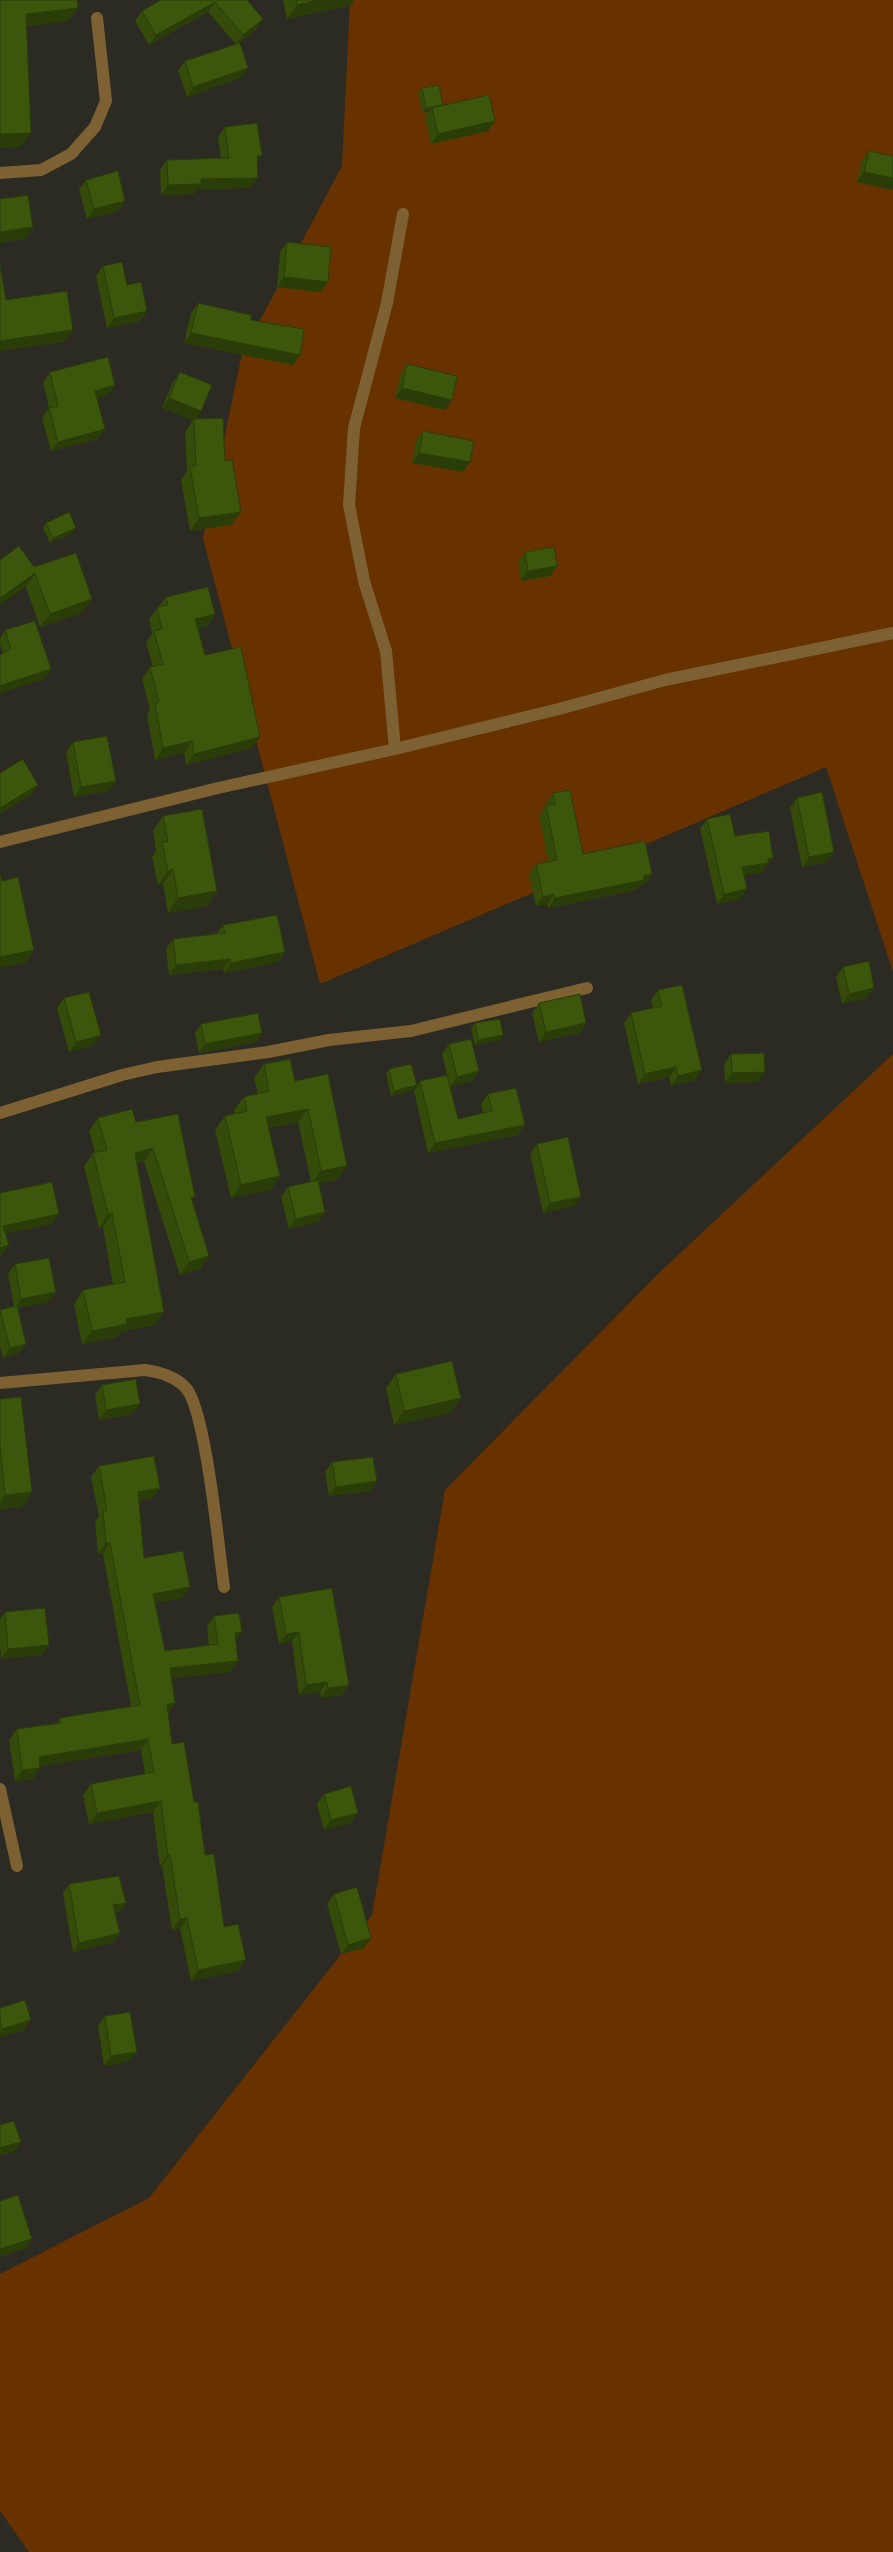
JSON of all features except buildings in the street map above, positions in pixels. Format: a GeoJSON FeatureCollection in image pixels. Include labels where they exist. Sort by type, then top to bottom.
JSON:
{"type":"FeatureCollection","features":[{"type":"Feature","properties":{"kind":"street"},"geometry":{"type":"LineString","coordinates":[[0,173],[41,170],[71,154],[95,127],[106,101],[97,18]]}},
{"type":"Feature","properties":{"kind":"street"},"geometry":{"type":"LineString","coordinates":[[395,749],[386,651],[364,580],[349,505],[354,428],[387,303],[403,214]]}},
{"type":"Feature","properties":{"kind":"street"},"geometry":{"type":"LineString","coordinates":[[0,842],[218,788],[395,749],[559,709],[664,680],[893,633]]}},
{"type":"Feature","properties":{"kind":"street"},"geometry":{"type":"LineString","coordinates":[[0,1113],[157,1066],[268,1052],[329,1040],[411,1031],[587,988]]}},
{"type":"Feature","properties":{"kind":"street"},"geometry":{"type":"LineString","coordinates":[[0,1383],[145,1370],[166,1374],[186,1388],[196,1408],[214,1509],[224,1587]]}},
{"type":"Feature","properties":{"kind":"street"},"geometry":{"type":"LineString","coordinates":[[0,1789],[17,1866]]}},
{"type":"Feature","properties":{"kind":"shaded area"},"geometry":{"type":"Polygon","coordinates":[[[350,0],[893,0],[893,972],[826,767],[320,984],[203,538],[242,354],[342,166],[350,0]]]}},
{"type":"Feature","properties":{"kind":"shaded area"},"geometry":{"type":"Polygon","coordinates":[[[893,1054],[893,2552],[29,2552],[0,2511],[0,2274],[149,2198],[372,1915],[445,1490],[660,1272],[893,1054]]]}}]}
